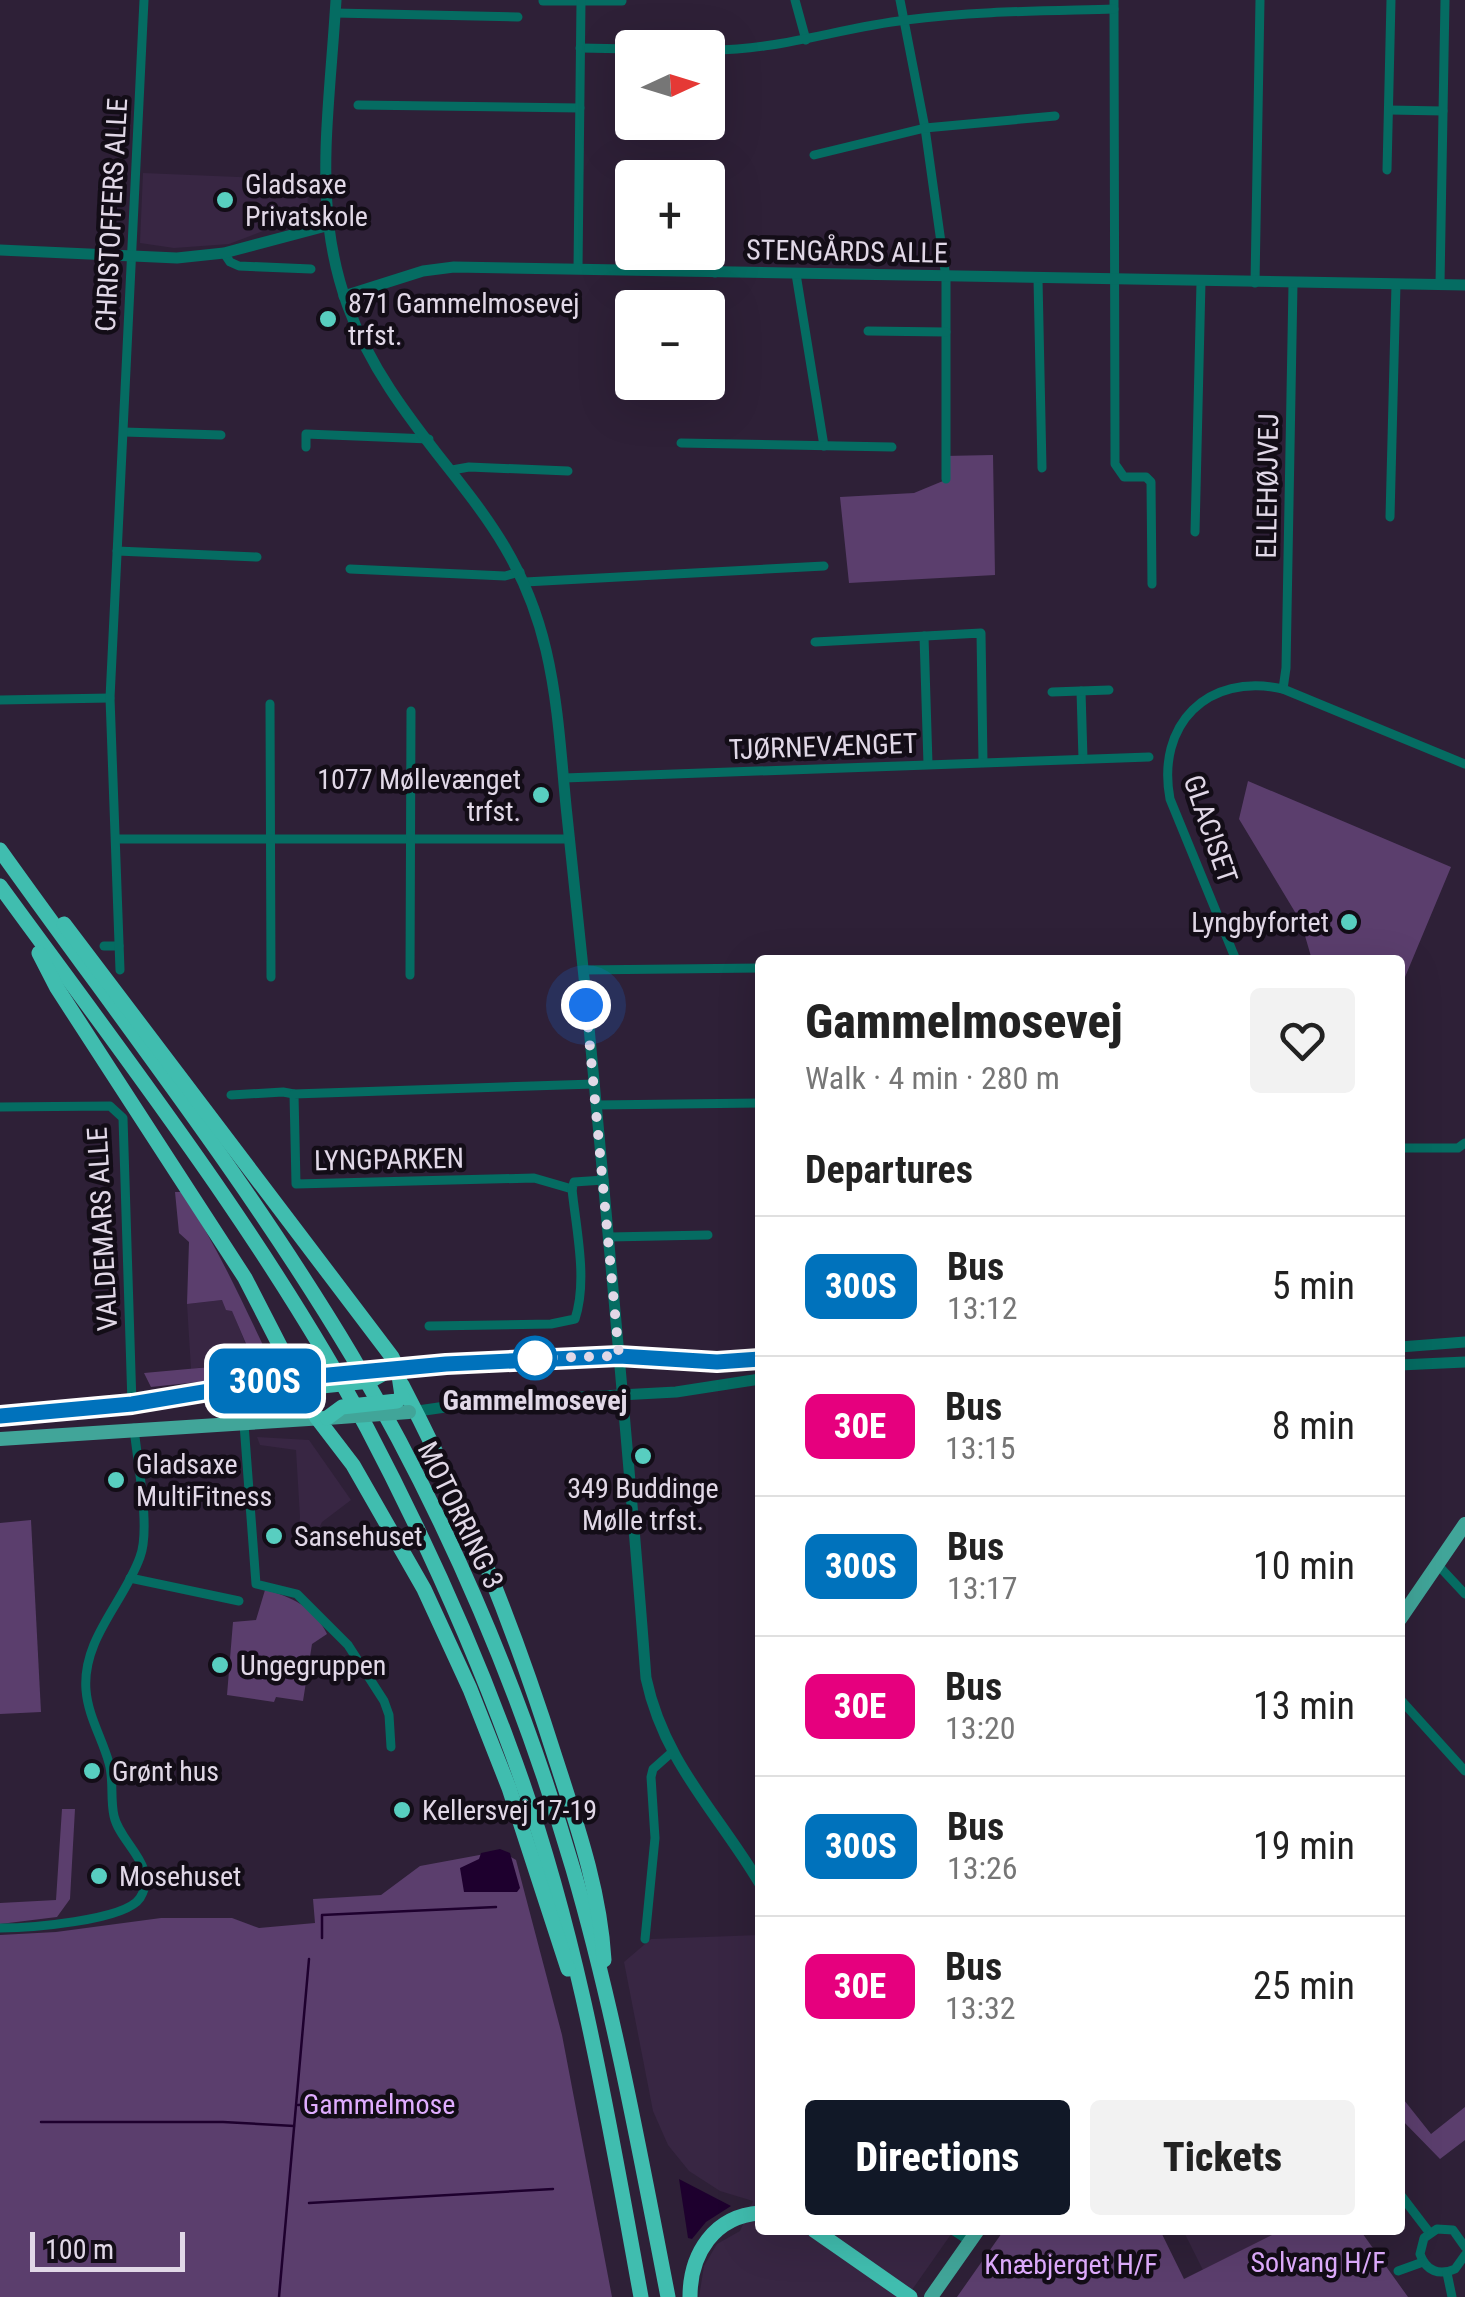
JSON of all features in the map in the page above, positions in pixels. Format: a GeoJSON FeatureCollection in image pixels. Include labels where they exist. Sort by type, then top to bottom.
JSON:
{"type":"FeatureCollection","features":[{"type":"Feature","properties":{"kind":"highway"},"geometry":{"type":"LineString","coordinates":[[3,854],[84,947],[392,1357],[413,1412],[474,1531],[526,1663],[583,1843],[602,1932],[606,1994]]}},
{"type":"Feature","properties":{"kind":"highway","name":"MOTORRING 3"},"geometry":{"type":"LineString","coordinates":[[3,854],[266,1222],[352,1357],[424,1491],[488,1630],[572,1868],[606,1994],[668,2297]]}},
{"type":"Feature","properties":{"kind":"highway","name":"MOTORRING 3"},"geometry":{"type":"LineString","coordinates":[[0,886],[230,1206],[296,1308],[382,1458],[465,1632],[510,1748],[570,1939],[597,2054],[641,2297]]}},
{"type":"Feature","properties":{"kind":"highway"},"geometry":{"type":"LineString","coordinates":[[12,903],[57,988],[245,1278],[322,1418],[384,1515],[470,1689],[509,1788],[597,2054]]}},
{"type":"Feature","properties":{"kind":"highway"},"geometry":{"type":"LineString","coordinates":[[322,1418],[315,1395],[322,1386],[398,1380]]}},
{"type":"Feature","properties":{"kind":"highway"},"geometry":{"type":"LineString","coordinates":[[322,1418],[345,1407],[397,1401],[398,1380]]}},
{"type":"Feature","properties":{"kind":"highway"},"geometry":{"type":"LineString","coordinates":[[690,2297],[691,2273],[698,2252],[711,2235],[729,2222],[755,2215]]}},
{"type":"Feature","properties":{"kind":"highway"},"geometry":{"type":"LineString","coordinates":[[821,2235],[910,2297]]}},
{"type":"Feature","properties":{"kind":"main road"},"geometry":{"type":"LineString","coordinates":[[0,1416],[132,1404],[300,1377],[398,1380]]}},
{"type":"Feature","properties":{"kind":"main road"},"geometry":{"type":"LineString","coordinates":[[0,1439],[413,1412]]}},
{"type":"Feature","properties":{"kind":"main road"},"geometry":{"type":"LineString","coordinates":[[1405,1612],[1465,1524]]}},
{"type":"Feature","properties":{"kind":"main road"},"geometry":{"type":"LineString","coordinates":[[931,2297],[974,2236]]}},
{"type":"Feature","properties":{"kind":"street","name":"CHRISTOFFERS ALLE"},"geometry":{"type":"LineString","coordinates":[[120,970],[110,698],[144,0]]}},
{"type":"Feature","properties":{"kind":"street"},"geometry":{"type":"LineString","coordinates":[[795,0],[806,40]]}},
{"type":"Feature","properties":{"kind":"street"},"geometry":{"type":"LineString","coordinates":[[900,0],[925,128],[946,278],[946,478]]}},
{"type":"Feature","properties":{"kind":"street"},"geometry":{"type":"LineString","coordinates":[[1255,283],[1260,0]]}},
{"type":"Feature","properties":{"kind":"street"},"geometry":{"type":"LineString","coordinates":[[1387,170],[1392,0]]}},
{"type":"Feature","properties":{"kind":"street"},"geometry":{"type":"LineString","coordinates":[[1440,284],[1445,0]]}},
{"type":"Feature","properties":{"kind":"street"},"geometry":{"type":"LineString","coordinates":[[542,1],[622,2]]}},
{"type":"Feature","properties":{"kind":"street"},"geometry":{"type":"LineString","coordinates":[[578,269],[581,1]]}},
{"type":"Feature","properties":{"kind":"street"},"geometry":{"type":"LineString","coordinates":[[725,50],[759,49],[904,20],[1114,5],[1115,464],[1124,476],[1146,477],[1152,482],[1152,584]]}},
{"type":"Feature","properties":{"kind":"street"},"geometry":{"type":"LineString","coordinates":[[518,17],[336,6],[323,176],[326,226],[344,296],[363,341],[388,386],[488,517],[523,577],[547,655],[564,778],[604,1180],[646,1678],[652,1707],[672,1753],[755,1877]]}},
{"type":"Feature","properties":{"kind":"street"},"geometry":{"type":"LineString","coordinates":[[580,48],[615,49]]}},
{"type":"Feature","properties":{"kind":"street"},"geometry":{"type":"LineString","coordinates":[[358,105],[580,108]]}},
{"type":"Feature","properties":{"kind":"street"},"geometry":{"type":"LineString","coordinates":[[1389,110],[1443,111]]}},
{"type":"Feature","properties":{"kind":"street"},"geometry":{"type":"LineString","coordinates":[[814,155],[925,128],[1055,116]]}},
{"type":"Feature","properties":{"kind":"street"},"geometry":{"type":"LineString","coordinates":[[0,250],[178,258],[224,253],[326,226]]}},
{"type":"Feature","properties":{"kind":"street"},"geometry":{"type":"LineString","coordinates":[[224,253],[238,266],[311,270]]}},
{"type":"Feature","properties":{"kind":"street","name":"STENGÅRDS ALLE"},"geometry":{"type":"LineString","coordinates":[[344,296],[423,271],[454,267],[1465,285]]}},
{"type":"Feature","properties":{"kind":"street"},"geometry":{"type":"LineString","coordinates":[[796,274],[824,446]]}},
{"type":"Feature","properties":{"kind":"street"},"geometry":{"type":"LineString","coordinates":[[1038,279],[1042,468]]}},
{"type":"Feature","properties":{"kind":"street"},"geometry":{"type":"LineString","coordinates":[[1195,532],[1201,282]]}},
{"type":"Feature","properties":{"kind":"street","name":"ELLEHØJVEJ"},"geometry":{"type":"LineString","coordinates":[[1283,689],[1293,284]]}},
{"type":"Feature","properties":{"kind":"street"},"geometry":{"type":"LineString","coordinates":[[1390,517],[1396,284]]}},
{"type":"Feature","properties":{"kind":"street"},"geometry":{"type":"LineString","coordinates":[[868,331],[946,332]]}},
{"type":"Feature","properties":{"kind":"street"},"geometry":{"type":"LineString","coordinates":[[124,432],[221,434]]}},
{"type":"Feature","properties":{"kind":"street"},"geometry":{"type":"LineString","coordinates":[[306,447],[306,434],[428,439]]}},
{"type":"Feature","properties":{"kind":"street"},"geometry":{"type":"LineString","coordinates":[[681,443],[892,447]]}},
{"type":"Feature","properties":{"kind":"street"},"geometry":{"type":"LineString","coordinates":[[452,470],[469,467],[568,472]]}},
{"type":"Feature","properties":{"kind":"street"},"geometry":{"type":"LineString","coordinates":[[117,551],[257,557]]}},
{"type":"Feature","properties":{"kind":"street"},"geometry":{"type":"LineString","coordinates":[[350,569],[523,577],[824,566]]}},
{"type":"Feature","properties":{"kind":"street"},"geometry":{"type":"LineString","coordinates":[[815,642],[981,633],[984,762]]}},
{"type":"Feature","properties":{"kind":"street"},"geometry":{"type":"LineString","coordinates":[[924,636],[928,764]]}},
{"type":"Feature","properties":{"kind":"street","name":"GLACISET"},"geometry":{"type":"LineString","coordinates":[[1232,955],[1170,800],[1166,779],[1168,758],[1182,722],[1209,697],[1245,684],[1283,689],[1465,764]]}},
{"type":"Feature","properties":{"kind":"street"},"geometry":{"type":"LineString","coordinates":[[1052,692],[1110,690]]}},
{"type":"Feature","properties":{"kind":"street"},"geometry":{"type":"LineString","coordinates":[[1080,691],[1083,759]]}},
{"type":"Feature","properties":{"kind":"street"},"geometry":{"type":"LineString","coordinates":[[0,700],[110,698]]}},
{"type":"Feature","properties":{"kind":"street"},"geometry":{"type":"LineString","coordinates":[[270,704],[271,977]]}},
{"type":"Feature","properties":{"kind":"street"},"geometry":{"type":"LineString","coordinates":[[410,974],[411,710]]}},
{"type":"Feature","properties":{"kind":"street","name":"TJØRNEVÆNGET"},"geometry":{"type":"LineString","coordinates":[[564,778],[1150,758]]}},
{"type":"Feature","properties":{"kind":"street"},"geometry":{"type":"LineString","coordinates":[[116,839],[570,839]]}},
{"type":"Feature","properties":{"kind":"street"},"geometry":{"type":"LineString","coordinates":[[104,946],[119,946]]}},
{"type":"Feature","properties":{"kind":"street"},"geometry":{"type":"LineString","coordinates":[[583,970],[755,968]]}},
{"type":"Feature","properties":{"kind":"street"},"geometry":{"type":"LineString","coordinates":[[231,1094],[594,1084]]}},
{"type":"Feature","properties":{"kind":"street","name":"LYNGPARKEN"},"geometry":{"type":"LineString","coordinates":[[294,1094],[296,1184],[534,1178],[572,1189]]}},
{"type":"Feature","properties":{"kind":"street"},"geometry":{"type":"LineString","coordinates":[[596,1105],[755,1103]]}},
{"type":"Feature","properties":{"kind":"street","name":"VALDEMARS ALLE"},"geometry":{"type":"LineString","coordinates":[[0,1107],[110,1106],[123,1118],[132,1404]]}},
{"type":"Feature","properties":{"kind":"street"},"geometry":{"type":"LineString","coordinates":[[1405,1148],[1461,1145],[1465,1161]]}},
{"type":"Feature","properties":{"kind":"street"},"geometry":{"type":"LineString","coordinates":[[429,1326],[550,1324],[575,1319],[579,1267],[572,1189],[574,1182],[604,1180]]}},
{"type":"Feature","properties":{"kind":"street"},"geometry":{"type":"LineString","coordinates":[[609,1238],[708,1235]]}},
{"type":"Feature","properties":{"kind":"street"},"geometry":{"type":"LineString","coordinates":[[1405,1347],[1465,1342]]}},
{"type":"Feature","properties":{"kind":"street"},"geometry":{"type":"LineString","coordinates":[[398,1380],[521,1359],[619,1356],[717,1362],[755,1359]]}},
{"type":"Feature","properties":{"kind":"street"},"geometry":{"type":"LineString","coordinates":[[1405,1365],[1465,1362]]}},
{"type":"Feature","properties":{"kind":"street"},"geometry":{"type":"LineString","coordinates":[[413,1412],[473,1403],[676,1392],[755,1380]]}},
{"type":"Feature","properties":{"kind":"street"},"geometry":{"type":"LineString","coordinates":[[241,1384],[256,1584],[297,1594],[348,1646],[384,1701],[391,1726],[391,1747]]}},
{"type":"Feature","properties":{"kind":"street"},"geometry":{"type":"LineString","coordinates":[[0,1928],[50,1925],[114,1912],[137,1902],[143,1893],[144,1867],[124,1841],[114,1816],[109,1763],[88,1708],[85,1687],[92,1650],[142,1554],[144,1535],[134,1428]]}},
{"type":"Feature","properties":{"kind":"street"},"geometry":{"type":"LineString","coordinates":[[1437,1564],[1465,1594]]}},
{"type":"Feature","properties":{"kind":"street"},"geometry":{"type":"LineString","coordinates":[[130,1578],[239,1601]]}},
{"type":"Feature","properties":{"kind":"street"},"geometry":{"type":"LineString","coordinates":[[1405,1705],[1465,1771]]}},
{"type":"Feature","properties":{"kind":"street"},"geometry":{"type":"LineString","coordinates":[[645,1939],[656,1838],[651,1776],[653,1768],[672,1753]]}},
{"type":"Feature","properties":{"kind":"street"},"geometry":{"type":"LineString","coordinates":[[1405,2200],[1430,2232]]}},
{"type":"Feature","properties":{"kind":"street"},"geometry":{"type":"LineString","coordinates":[[1465,2246],[1462,2233],[1445,2228],[1430,2232],[1421,2246],[1423,2262],[1433,2271],[1456,2270],[1465,2254]]}},
{"type":"Feature","properties":{"kind":"street"},"geometry":{"type":"LineString","coordinates":[[1398,2271],[1423,2262]]}},
{"type":"Feature","properties":{"kind":"street"},"geometry":{"type":"LineString","coordinates":[[1447,2273],[1452,2297]]}},
{"type":"Feature","properties":{"kind":"shaded area","name":"Gladsaxe Privatskole"},"geometry":{"type":"Polygon","coordinates":[[[143,173],[307,180],[308,214],[229,244],[174,248],[140,243],[143,173]]]}},
{"type":"Feature","properties":{"kind":"shaded area"},"geometry":{"type":"Polygon","coordinates":[[[222,1300],[232,1310],[246,1345],[260,1344],[266,1357],[191,1369],[187,1304],[222,1300]]]}},
{"type":"Feature","properties":{"kind":"shaded area"},"geometry":{"type":"Polygon","coordinates":[[[257,1437],[309,1440],[351,1500],[322,1522],[310,1547],[304,1545],[298,1534],[296,1450],[260,1445],[257,1437]]]}},
{"type":"Feature","properties":{"kind":"shaded area"},"geometry":{"type":"Polygon","coordinates":[[[500,1849],[510,1853],[520,1888],[517,1892],[464,1892],[460,1868],[479,1859],[481,1853],[500,1849]]]}},
{"type":"Feature","properties":{"kind":"shaded area"},"geometry":{"type":"Polygon","coordinates":[[[755,1935],[755,2235],[950,2235],[907,2297],[699,2297],[704,2266],[717,2244],[740,2231],[753,2201],[720,2191],[689,2171],[668,2145],[653,2111],[624,1962],[651,1939],[755,1935]]]}},
{"type":"Feature","properties":{"kind":"shaded area"},"geometry":{"type":"Polygon","coordinates":[[[679,2179],[731,2206],[706,2222],[692,2239],[688,2238],[679,2179]]]}},
{"type":"Feature","properties":{"kind":"shaded area"},"geometry":{"type":"Polygon","coordinates":[[[1186,2235],[1285,2235],[1205,2274],[1186,2235]]]}},
{"type":"Feature","properties":{"kind":"green space"},"geometry":{"type":"Polygon","coordinates":[[[993,455],[995,575],[849,583],[840,497],[914,493],[943,481],[944,456],[993,455]]]}},
{"type":"Feature","properties":{"kind":"green space"},"geometry":{"type":"Polygon","coordinates":[[[1248,781],[1451,867],[1405,977],[1405,955],[1311,955],[1301,922],[1239,819],[1248,781]]]}},
{"type":"Feature","properties":{"kind":"green space"},"geometry":{"type":"Polygon","coordinates":[[[175,1192],[182,1192],[219,1256],[274,1368],[271,1374],[151,1387],[144,1373],[221,1366],[266,1357],[260,1344],[247,1346],[232,1311],[226,1310],[222,1300],[187,1304],[189,1242],[179,1233],[175,1192]]]}},
{"type":"Feature","properties":{"kind":"green space"},"geometry":{"type":"Polygon","coordinates":[[[31,1520],[41,1712],[0,1714],[0,1523],[31,1520]]]}},
{"type":"Feature","properties":{"kind":"green space"},"geometry":{"type":"Polygon","coordinates":[[[265,1590],[301,1605],[316,1617],[327,1634],[312,1644],[303,1701],[276,1697],[274,1702],[227,1695],[233,1622],[256,1620],[265,1590]]]}},
{"type":"Feature","properties":{"kind":"green space"},"geometry":{"type":"Polygon","coordinates":[[[62,1809],[75,1809],[70,1899],[57,1917],[0,1924],[0,1903],[56,1900],[62,1809]]]}},
{"type":"Feature","properties":{"kind":"green space","name":"Gammelmose"},"geometry":{"type":"Polygon","coordinates":[[[501,1851],[516,1860],[562,2035],[612,2297],[0,2297],[0,1935],[161,1918],[232,1918],[259,1928],[315,1923],[313,1899],[381,1895],[420,1866],[501,1851]]]}},
{"type":"Feature","properties":{"kind":"green space"},"geometry":{"type":"Polygon","coordinates":[[[1405,2101],[1431,2134],[1465,2107],[1465,2140],[1440,2159],[1405,2123],[1405,2101]]]}},
{"type":"Feature","properties":{"kind":"green space"},"geometry":{"type":"Polygon","coordinates":[[[1000,2235],[1162,2235],[1184,2279],[1272,2235],[1364,2235],[1408,2297],[957,2297],[1000,2235]]]}},
{"type":"Feature","properties":{"kind":"waterway"},"geometry":{"type":"LineString","coordinates":[[322,1938],[322,1915],[496,1907]]}},
{"type":"Feature","properties":{"kind":"waterway"},"geometry":{"type":"LineString","coordinates":[[279,2297],[309,1959]]}},
{"type":"Feature","properties":{"kind":"waterway"},"geometry":{"type":"LineString","coordinates":[[298,2105],[446,2097]]}},
{"type":"Feature","properties":{"kind":"waterway"},"geometry":{"type":"LineString","coordinates":[[41,2122],[294,2126]]}},
{"type":"Feature","properties":{"kind":"waterway"},"geometry":{"type":"LineString","coordinates":[[309,2203],[553,2189]]}},
{"type":"Feature","properties":{"kind":"bus line","name":"300S"},"geometry":{"type":"LineString","coordinates":[[0,1416],[132,1404],[306,1376],[446,1364],[619,1356],[717,1362],[755,1359]]}},
{"type":"Feature","properties":{"kind":"place","name":"Gladsaxe Privatskole"},"geometry":{"type":"Point","coordinates":[225,200]}},
{"type":"Feature","properties":{"kind":"place","name":"871 Gammelmosevej trfst."},"geometry":{"type":"Point","coordinates":[328,319]}},
{"type":"Feature","properties":{"kind":"place","name":"1077 Møllevænget trfst."},"geometry":{"type":"Point","coordinates":[541,795]}},
{"type":"Feature","properties":{"kind":"place","name":"Lyngbyfortet"},"geometry":{"type":"Point","coordinates":[1349,922]}},
{"type":"Feature","properties":{"kind":"place","name":"Gammelmosevej"},"geometry":{"type":"Point","coordinates":[535,1358]}},
{"type":"Feature","properties":{"kind":"place","name":"349 Buddinge Mølle trfst."},"geometry":{"type":"Point","coordinates":[643,1456]}},
{"type":"Feature","properties":{"kind":"place","name":"Gladsaxe MultiFitness"},"geometry":{"type":"Point","coordinates":[116,1480]}},
{"type":"Feature","properties":{"kind":"place","name":"Sansehuset"},"geometry":{"type":"Point","coordinates":[274,1536]}},
{"type":"Feature","properties":{"kind":"place","name":"Ungegruppen"},"geometry":{"type":"Point","coordinates":[220,1665]}},
{"type":"Feature","properties":{"kind":"place","name":"Grønt hus"},"geometry":{"type":"Point","coordinates":[92,1771]}},
{"type":"Feature","properties":{"kind":"place","name":"Kellersvej 17-19"},"geometry":{"type":"Point","coordinates":[402,1810]}},
{"type":"Feature","properties":{"kind":"place","name":"Mosehuset"},"geometry":{"type":"Point","coordinates":[99,1876]}},
{"type":"Feature","properties":{"kind":"route"},"geometry":{"type":"LineString","coordinates":[[535,1358],[619,1356],[586,1005]]}},
{"type":"Feature","properties":{"kind":"park label","name":"Solvang H/F"},"geometry":{"type":"Point","coordinates":[1318,2262]}},
{"type":"Feature","properties":{"kind":"park label","name":"Knæbjerget H/F"},"geometry":{"type":"Point","coordinates":[1071,2264]}}]}
